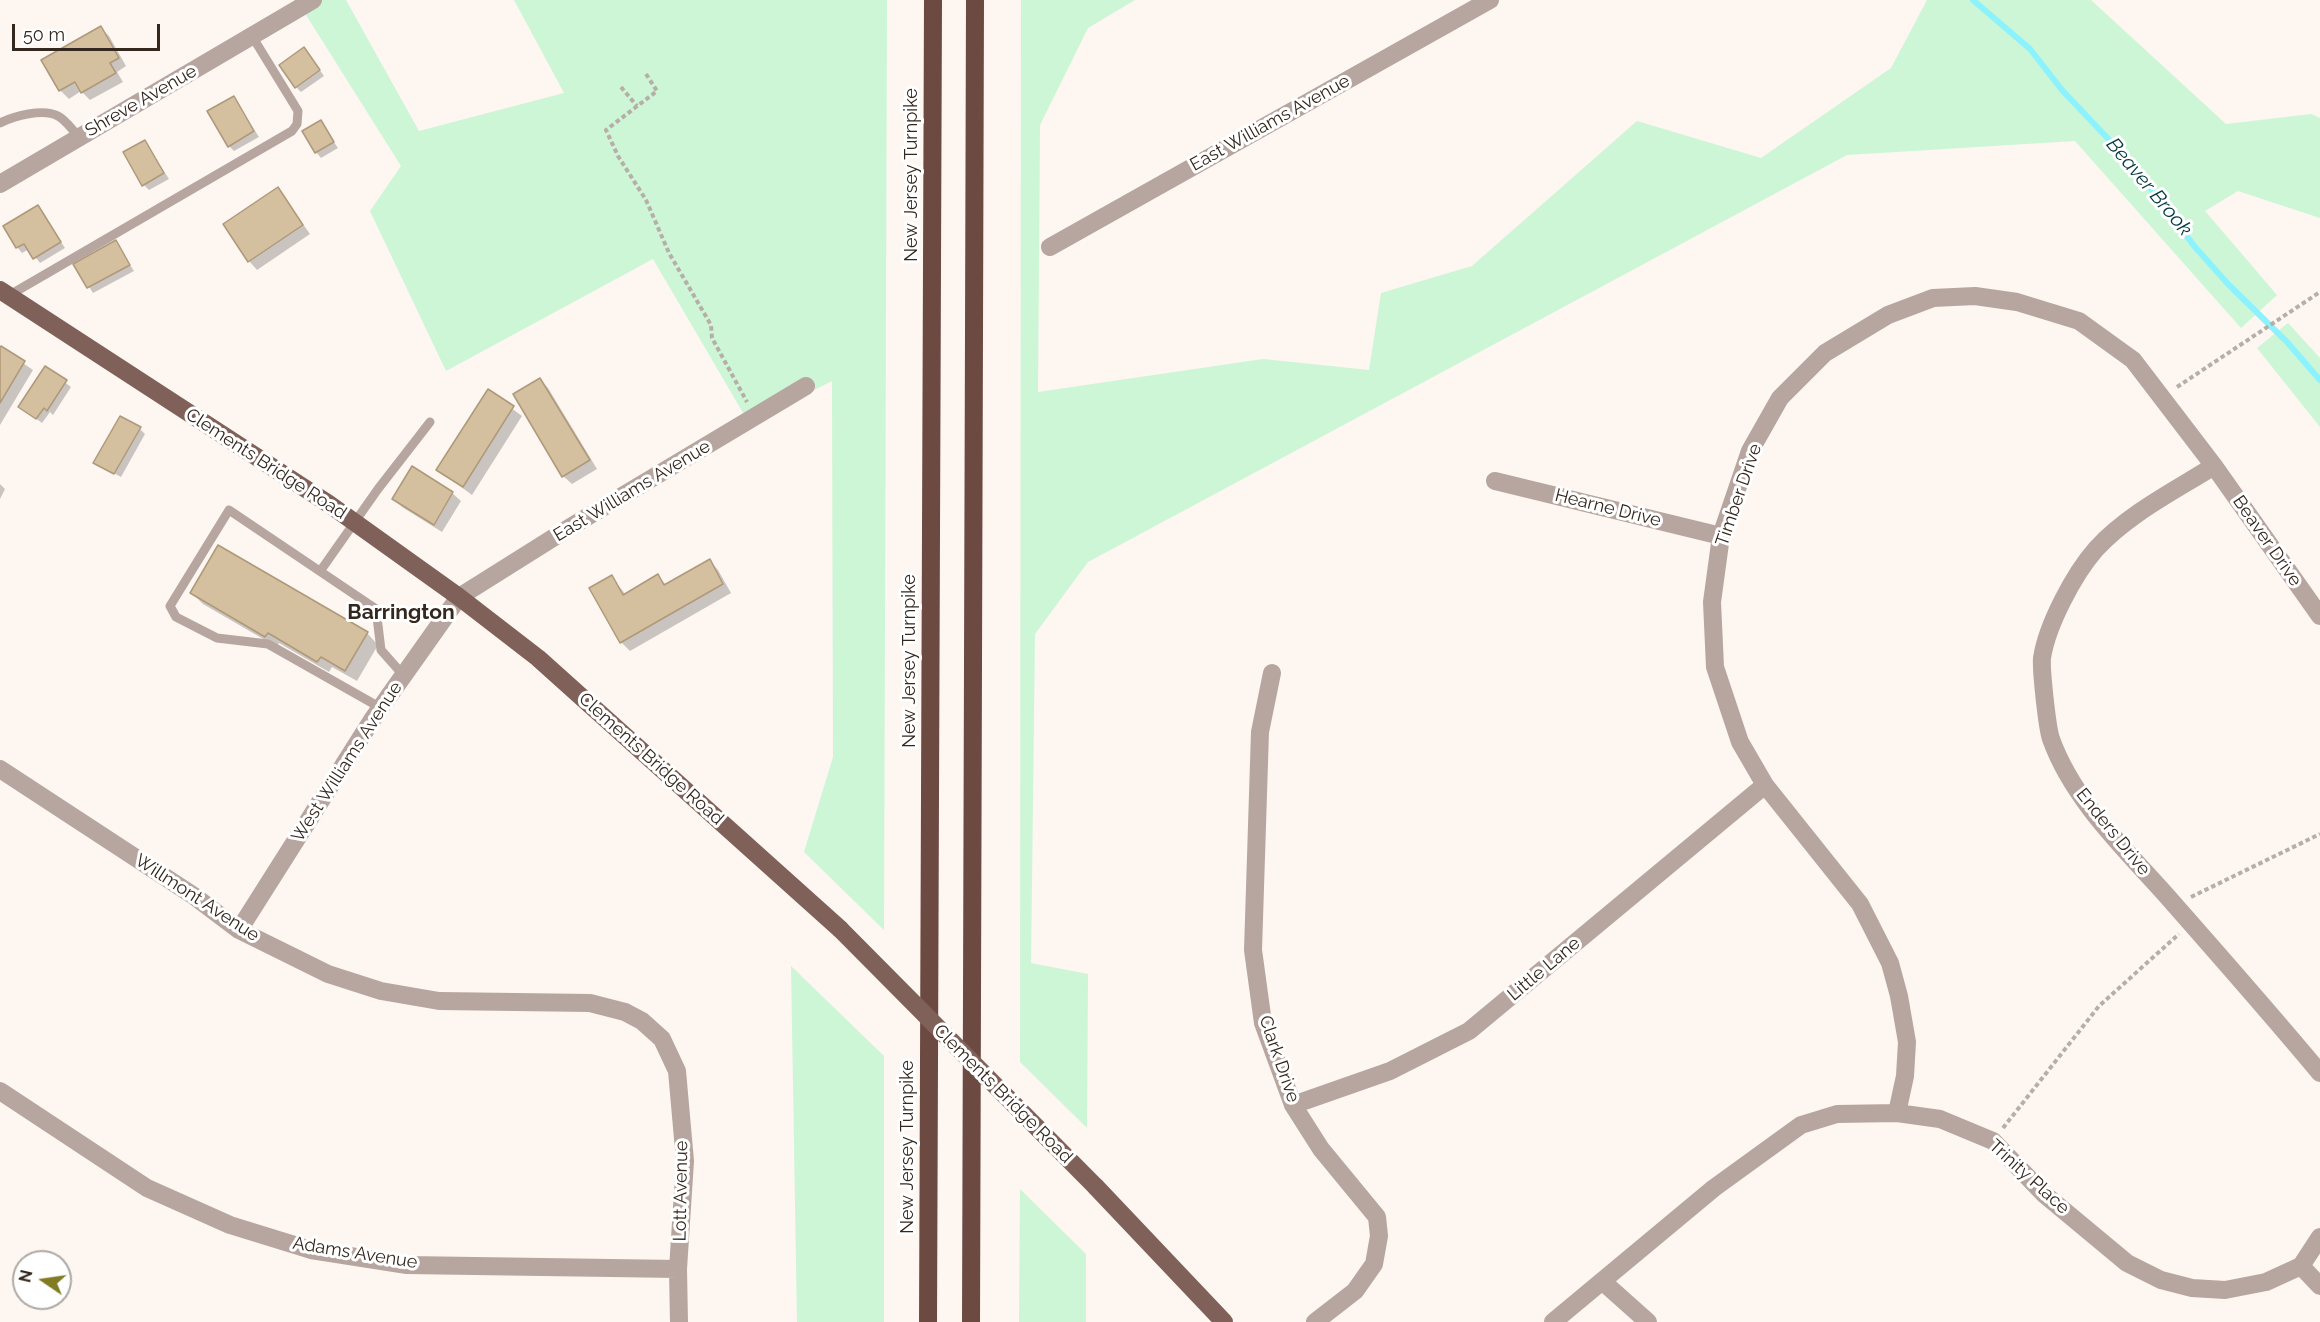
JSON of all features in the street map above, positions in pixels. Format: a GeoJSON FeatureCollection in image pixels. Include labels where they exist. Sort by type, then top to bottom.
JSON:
{"type":"FeatureCollection","features":[{"type":"Feature","properties":{"kind":"highway","name":"New Jersey Turnpike"},"geometry":{"type":"LineString","coordinates":[[928,1322],[933,0]]}},
{"type":"Feature","properties":{"kind":"highway"},"geometry":{"type":"LineString","coordinates":[[971,1322],[975,0]]}},
{"type":"Feature","properties":{"kind":"main road","name":"Clements Bridge Road"},"geometry":{"type":"LineString","coordinates":[[4,293],[356,524],[459,597],[538,658],[840,929],[1096,1187],[1224,1322]]}},
{"type":"Feature","properties":{"kind":"street","name":"Shreve Avenue"},"geometry":{"type":"LineString","coordinates":[[0,184],[313,0]]}},
{"type":"Feature","properties":{"kind":"street","name":"East Williams Avenue"},"geometry":{"type":"LineString","coordinates":[[1050,247],[1490,0]]}},
{"type":"Feature","properties":{"kind":"street","name":"Timber Drive"},"geometry":{"type":"LineString","coordinates":[[1897,1113],[1905,1076],[1907,1042],[1899,996],[1890,963],[1860,904],[1765,785],[1740,742],[1715,667],[1712,602],[1721,536],[1750,451],[1780,398],[1825,353],[1888,315],[1934,298],[1975,296],[2017,302],[2079,321],[2133,360],[2214,466]]}},
{"type":"Feature","properties":{"kind":"street","name":"East Williams Avenue"},"geometry":{"type":"LineString","coordinates":[[459,597],[572,526],[806,386]]}},
{"type":"Feature","properties":{"kind":"street","name":"Beaver Drive"},"geometry":{"type":"LineString","coordinates":[[2214,466],[2320,616]]}},
{"type":"Feature","properties":{"kind":"street","name":"Enders Drive"},"geometry":{"type":"LineString","coordinates":[[2214,466],[2125,522],[2095,550],[2070,587],[2054,621],[2042,659],[2051,738],[2072,782],[2104,826],[2320,1073]]}},
{"type":"Feature","properties":{"kind":"street","name":"Hearne Drive"},"geometry":{"type":"LineString","coordinates":[[1495,480],[1721,536]]}},
{"type":"Feature","properties":{"kind":"street","name":"West Williams Avenue"},"geometry":{"type":"LineString","coordinates":[[239,930],[381,708],[459,597]]}},
{"type":"Feature","properties":{"kind":"street","name":"Clark Drive"},"geometry":{"type":"LineString","coordinates":[[1272,673],[1260,732],[1253,950],[1263,1023],[1293,1105],[1322,1149],[1377,1217],[1379,1236],[1374,1264],[1355,1291],[1316,1322]]}},
{"type":"Feature","properties":{"kind":"street","name":"Willmont Avenue"},"geometry":{"type":"LineString","coordinates":[[0,769],[194,896],[239,930],[328,974],[381,991],[439,1001],[590,1003],[625,1012],[654,1031]]}},
{"type":"Feature","properties":{"kind":"street","name":"Little Lane"},"geometry":{"type":"LineString","coordinates":[[1293,1105],[1390,1071],[1469,1031],[1765,785]]}},
{"type":"Feature","properties":{"kind":"street","name":"Lott Avenue"},"geometry":{"type":"LineString","coordinates":[[654,1031],[662,1039],[677,1071],[685,1161],[678,1269],[679,1322]]}},
{"type":"Feature","properties":{"kind":"street","name":"Adams Avenue"},"geometry":{"type":"LineString","coordinates":[[0,1091],[147,1188],[230,1225],[311,1250],[407,1264],[678,1269]]}},
{"type":"Feature","properties":{"kind":"street","name":"Trinity Place"},"geometry":{"type":"LineString","coordinates":[[1553,1322],[1714,1188],[1801,1125],[1837,1114],[1897,1113],[1940,1119],[1993,1141],[2044,1194],[2108,1248],[2127,1263],[2161,1280],[2192,1288],[2225,1290],[2266,1282],[2301,1266]]}},
{"type":"Feature","properties":{"kind":"street"},"geometry":{"type":"LineString","coordinates":[[2320,1238],[2301,1266],[2320,1286]]}},
{"type":"Feature","properties":{"kind":"street"},"geometry":{"type":"LineString","coordinates":[[1602,1281],[1648,1322]]}},
{"type":"Feature","properties":{"kind":"lane"},"geometry":{"type":"LineString","coordinates":[[4,293],[292,132],[297,124],[298,111],[252,36]]}},
{"type":"Feature","properties":{"kind":"lane"},"geometry":{"type":"LineString","coordinates":[[0,123],[12,117],[47,113],[58,116],[79,137]]}},
{"type":"Feature","properties":{"kind":"lane"},"geometry":{"type":"LineString","coordinates":[[321,570],[356,524],[378,489],[430,422]]}},
{"type":"Feature","properties":{"kind":"lane"},"geometry":{"type":"LineString","coordinates":[[381,708],[268,644],[217,638],[176,617],[170,606],[229,510],[376,609],[381,650],[404,676]]}},
{"type":"Feature","properties":{"kind":"path"},"geometry":{"type":"LineString","coordinates":[[646,74],[657,91],[606,130],[618,156],[646,200],[669,253],[711,325],[712,338],[747,402]]}},
{"type":"Feature","properties":{"kind":"path"},"geometry":{"type":"LineString","coordinates":[[621,87],[637,106]]}},
{"type":"Feature","properties":{"kind":"path"},"geometry":{"type":"LineString","coordinates":[[2161,397],[2320,292]]}},
{"type":"Feature","properties":{"kind":"path"},"geometry":{"type":"LineString","coordinates":[[2174,905],[2320,834]]}},
{"type":"Feature","properties":{"kind":"path"},"geometry":{"type":"LineString","coordinates":[[1993,1141],[2099,1006],[2190,923]]}},
{"type":"Feature","properties":{"kind":"green space"},"geometry":{"type":"Polygon","coordinates":[[[313,0],[346,0],[419,131],[564,93],[514,0],[887,0],[884,930],[804,852],[833,757],[832,381],[749,423],[653,259],[446,371],[370,211],[401,166],[301,7],[313,0]]]}},
{"type":"Feature","properties":{"kind":"green space"},"geometry":{"type":"Polygon","coordinates":[[[1021,0],[1135,0],[1088,28],[1040,125],[1038,392],[1263,359],[1369,370],[1381,293],[1472,266],[1637,121],[1761,158],[1891,68],[1927,0],[2091,0],[2226,124],[2311,114],[2320,118],[2320,218],[2238,191],[2205,211],[2277,295],[2241,328],[2075,141],[1847,155],[1088,562],[1035,634],[1031,963],[1088,974],[1087,1128],[1020,1062],[1021,0]]]}},
{"type":"Feature","properties":{"kind":"green space"},"geometry":{"type":"Polygon","coordinates":[[[2288,323],[2320,358],[2320,427],[2257,348],[2288,323]]]}},
{"type":"Feature","properties":{"kind":"green space"},"geometry":{"type":"Polygon","coordinates":[[[791,966],[884,1056],[884,1322],[797,1322],[791,966]]]}},
{"type":"Feature","properties":{"kind":"green space"},"geometry":{"type":"Polygon","coordinates":[[[1020,1189],[1086,1254],[1086,1322],[1019,1322],[1020,1189]]]}},
{"type":"Feature","properties":{"kind":"building"},"geometry":{"type":"Polygon","coordinates":[[[101,26],[119,58],[110,63],[116,73],[81,93],[75,82],[59,91],[41,60],[101,26]]]}},
{"type":"Feature","properties":{"kind":"building"},"geometry":{"type":"Polygon","coordinates":[[[304,47],[320,70],[295,88],[279,65],[304,47]]]}},
{"type":"Feature","properties":{"kind":"building"},"geometry":{"type":"Polygon","coordinates":[[[234,96],[254,131],[228,147],[207,111],[234,96]]]}},
{"type":"Feature","properties":{"kind":"building"},"geometry":{"type":"Polygon","coordinates":[[[321,120],[334,142],[315,153],[302,131],[321,120]]]}},
{"type":"Feature","properties":{"kind":"building"},"geometry":{"type":"Polygon","coordinates":[[[145,140],[164,173],[142,186],[123,152],[145,140]]]}},
{"type":"Feature","properties":{"kind":"building"},"geometry":{"type":"Polygon","coordinates":[[[278,187],[303,225],[248,262],[223,224],[278,187]]]}},
{"type":"Feature","properties":{"kind":"building"},"geometry":{"type":"Polygon","coordinates":[[[38,205],[61,242],[33,259],[24,244],[16,248],[3,226],[38,205]]]}},
{"type":"Feature","properties":{"kind":"building"},"geometry":{"type":"Polygon","coordinates":[[[116,240],[130,265],[87,288],[73,264],[116,240]]]}},
{"type":"Feature","properties":{"kind":"building"},"geometry":{"type":"Polygon","coordinates":[[[0,347],[25,361],[0,403],[0,347]]]}},
{"type":"Feature","properties":{"kind":"building"},"geometry":{"type":"Polygon","coordinates":[[[45,366],[67,380],[47,411],[44,408],[36,419],[18,407],[45,366]]]}},
{"type":"Feature","properties":{"kind":"building"},"geometry":{"type":"Polygon","coordinates":[[[540,378],[590,460],[562,477],[513,394],[540,378]]]}},
{"type":"Feature","properties":{"kind":"building"},"geometry":{"type":"Polygon","coordinates":[[[488,389],[514,406],[463,487],[436,470],[488,389]]]}},
{"type":"Feature","properties":{"kind":"building"},"geometry":{"type":"Polygon","coordinates":[[[120,416],[141,427],[114,474],[93,463],[120,416]]]}},
{"type":"Feature","properties":{"kind":"building"},"geometry":{"type":"Polygon","coordinates":[[[412,466],[453,492],[434,525],[392,499],[412,466]]]}},
{"type":"Feature","properties":{"kind":"building"},"geometry":{"type":"Polygon","coordinates":[[[218,545],[368,632],[345,671],[321,657],[317,662],[268,633],[265,637],[190,593],[218,545]]]}},
{"type":"Feature","properties":{"kind":"building"},"geometry":{"type":"Polygon","coordinates":[[[710,559],[723,584],[620,643],[589,588],[612,575],[623,595],[658,574],[664,585],[710,559]]]}},
{"type":"Feature","properties":{"kind":"waterway","name":"Beaver Brook"},"geometry":{"type":"LineString","coordinates":[[1973,0],[2030,49],[2062,90],[2132,164],[2195,247],[2228,284],[2287,342],[2320,380]]}},
{"type":"Feature","properties":{"kind":"district","name":"Barrington"},"geometry":{"type":"Point","coordinates":[401,613]}}]}
